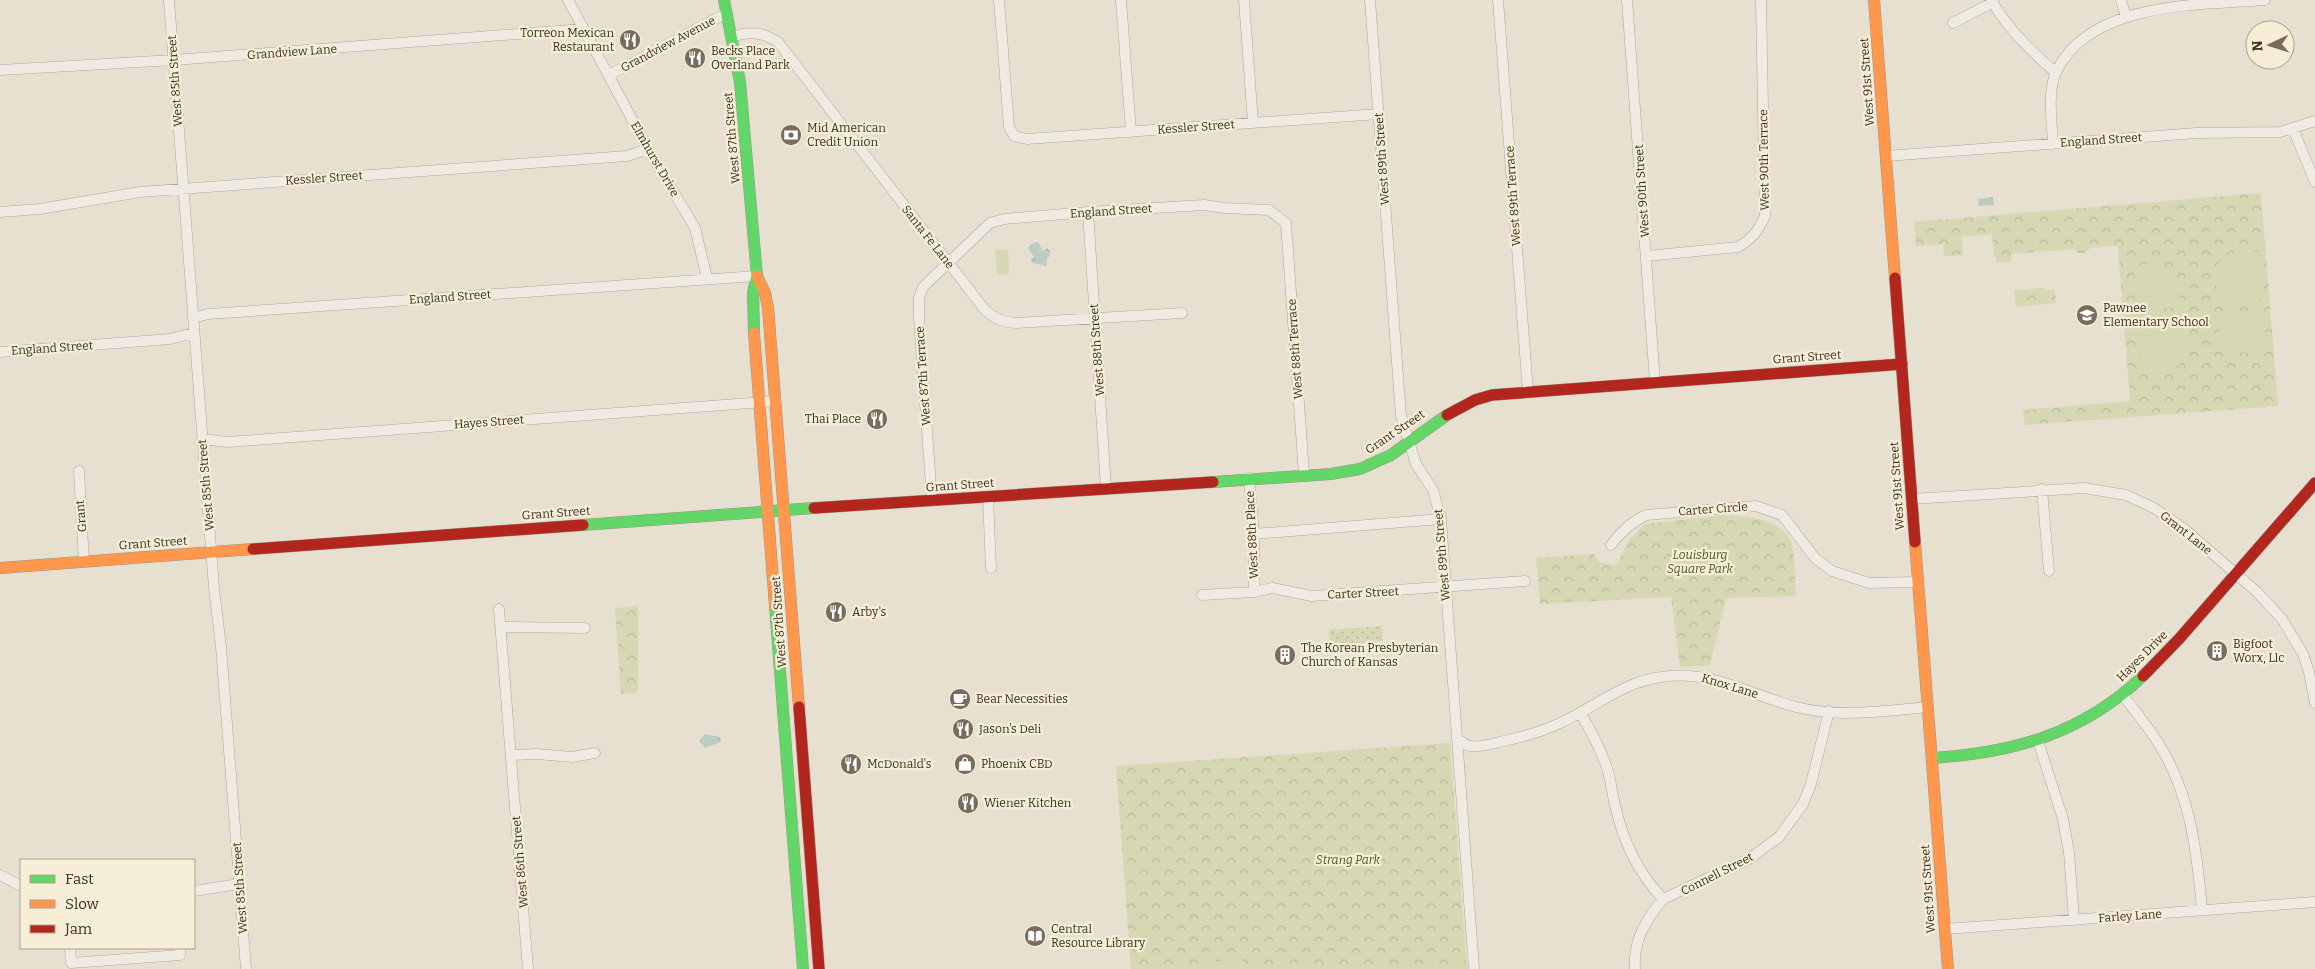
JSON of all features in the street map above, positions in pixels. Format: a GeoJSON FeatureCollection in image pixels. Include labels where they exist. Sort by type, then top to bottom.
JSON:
{"type":"FeatureCollection","features":[{"type":"Feature","properties":{"kind":"street","name":"West 85th Street"},"geometry":{"type":"LineString","coordinates":[[169,0],[202,439],[246,969]]}},
{"type":"Feature","properties":{"kind":"street","name":"Elmhurst Drive"},"geometry":{"type":"LineString","coordinates":[[568,0],[648,149],[695,228],[707,278]]}},
{"type":"Feature","properties":{"kind":"street","name":"West 87th Street"},"geometry":{"type":"LineString","coordinates":[[724,0],[743,103],[757,276],[753,292],[753,313],[758,402],[803,969]]}},
{"type":"Feature","properties":{"kind":"street","name":"Kessler Street"},"geometry":{"type":"LineString","coordinates":[[999,0],[1008,127],[1014,136],[1027,139],[1379,114]]}},
{"type":"Feature","properties":{"kind":"street"},"geometry":{"type":"LineString","coordinates":[[1122,0],[1131,132]]}},
{"type":"Feature","properties":{"kind":"street"},"geometry":{"type":"LineString","coordinates":[[1244,0],[1254,123]]}},
{"type":"Feature","properties":{"kind":"street","name":"West 89th Street"},"geometry":{"type":"LineString","coordinates":[[1370,0],[1401,416],[1416,464],[1433,490],[1441,519],[1474,969]]}},
{"type":"Feature","properties":{"kind":"street","name":"West 89th Terrace"},"geometry":{"type":"LineString","coordinates":[[1498,0],[1528,392]]}},
{"type":"Feature","properties":{"kind":"street","name":"West 90th Street"},"geometry":{"type":"LineString","coordinates":[[1627,0],[1655,382]]}},
{"type":"Feature","properties":{"kind":"street","name":"West 90th Terrace"},"geometry":{"type":"LineString","coordinates":[[1647,256],[1738,246],[1748,241],[1756,233],[1765,216],[1761,0]]}},
{"type":"Feature","properties":{"kind":"street","name":"West 91st Street"},"geometry":{"type":"LineString","coordinates":[[1874,0],[1948,969]]}},
{"type":"Feature","properties":{"kind":"street"},"geometry":{"type":"LineString","coordinates":[[2121,0],[2126,17]]}},
{"type":"Feature","properties":{"kind":"street"},"geometry":{"type":"LineString","coordinates":[[2053,144],[2051,97],[2056,73],[2071,51],[2083,40],[2102,28],[2126,17],[2146,11],[2183,6],[2266,0]]}},
{"type":"Feature","properties":{"kind":"street"},"geometry":{"type":"LineString","coordinates":[[1953,23],[1992,1],[2009,28],[2025,46],[2056,73]]}},
{"type":"Feature","properties":{"kind":"street","name":"Grandview Avenue"},"geometry":{"type":"LineString","coordinates":[[609,75],[727,13]]}},
{"type":"Feature","properties":{"kind":"street","name":"Grandview Lane"},"geometry":{"type":"LineString","coordinates":[[0,70],[174,60],[584,29]]}},
{"type":"Feature","properties":{"kind":"street","name":"Santa Fe Lane"},"geometry":{"type":"LineString","coordinates":[[732,37],[756,32],[778,42],[985,310],[993,317],[1004,322],[1016,323],[1182,313]]}},
{"type":"Feature","properties":{"kind":"street","name":"England Street"},"geometry":{"type":"LineString","coordinates":[[1886,156],[2293,129],[2315,120]]}},
{"type":"Feature","properties":{"kind":"street"},"geometry":{"type":"LineString","coordinates":[[2293,129],[2315,182]]}},
{"type":"Feature","properties":{"kind":"street","name":"Kessler Street"},"geometry":{"type":"LineString","coordinates":[[0,212],[40,208],[140,192],[627,156],[648,149]]}},
{"type":"Feature","properties":{"kind":"street","name":"England Street"},"geometry":{"type":"LineString","coordinates":[[948,262],[990,223],[1004,220],[1088,212],[1204,205],[1269,210],[1286,223]]}},
{"type":"Feature","properties":{"kind":"street","name":"West 88th Street"},"geometry":{"type":"LineString","coordinates":[[1088,212],[1106,488]]}},
{"type":"Feature","properties":{"kind":"street","name":"West 88th Terrace"},"geometry":{"type":"LineString","coordinates":[[1286,223],[1304,474]]}},
{"type":"Feature","properties":{"kind":"street","name":"West 87th Terrace"},"geometry":{"type":"LineString","coordinates":[[932,501],[919,298],[923,287],[948,262]]}},
{"type":"Feature","properties":{"kind":"street","name":"West 87th Street"},"geometry":{"type":"LineString","coordinates":[[757,276],[765,292],[768,307],[819,969]]}},
{"type":"Feature","properties":{"kind":"street"},"geometry":{"type":"LineString","coordinates":[[707,278],[757,276]]}},
{"type":"Feature","properties":{"kind":"street","name":"England Street"},"geometry":{"type":"LineString","coordinates":[[193,318],[208,314],[707,278]]}},
{"type":"Feature","properties":{"kind":"street","name":"England Street"},"geometry":{"type":"LineString","coordinates":[[0,352],[170,339],[194,333]]}},
{"type":"Feature","properties":{"kind":"street","name":"Grant Street"},"geometry":{"type":"LineString","coordinates":[[0,568],[1304,474],[1331,474],[1364,468],[1387,457],[1446,415],[1475,398],[1528,392],[1902,364]]}},
{"type":"Feature","properties":{"kind":"street","name":"Hayes Street"},"geometry":{"type":"LineString","coordinates":[[202,439],[228,442],[776,401]]}},
{"type":"Feature","properties":{"kind":"street","name":"Grant"},"geometry":{"type":"LineString","coordinates":[[79,471],[84,562]]}},
{"type":"Feature","properties":{"kind":"street","name":"West 88th Place"},"geometry":{"type":"LineString","coordinates":[[1250,478],[1254,534],[1254,592]]}},
{"type":"Feature","properties":{"kind":"street","name":"Hayes Drive"},"geometry":{"type":"LineString","coordinates":[[1932,758],[1972,756],[2038,741],[2082,721],[2123,695],[2151,670],[2315,483]]}},
{"type":"Feature","properties":{"kind":"street","name":"Grant Lane"},"geometry":{"type":"LineString","coordinates":[[1912,499],[2042,490],[2098,489],[2138,500],[2179,525],[2268,603],[2293,636],[2309,672],[2315,703]]}},
{"type":"Feature","properties":{"kind":"street"},"geometry":{"type":"LineString","coordinates":[[2042,490],[2049,571]]}},
{"type":"Feature","properties":{"kind":"street"},"geometry":{"type":"LineString","coordinates":[[988,497],[991,568]]}},
{"type":"Feature","properties":{"kind":"street","name":"Carter Circle"},"geometry":{"type":"LineString","coordinates":[[1611,545],[1622,530],[1633,521],[1646,515],[1756,506],[1782,515],[1815,558],[1832,572],[1869,583],[1918,582]]}},
{"type":"Feature","properties":{"kind":"street"},"geometry":{"type":"LineString","coordinates":[[1254,534],[1441,519]]}},
{"type":"Feature","properties":{"kind":"street","name":"Carter Street"},"geometry":{"type":"LineString","coordinates":[[1202,595],[1254,592],[1272,588],[1312,596],[1525,581]]}},
{"type":"Feature","properties":{"kind":"street","name":"West 86th Street"},"geometry":{"type":"LineString","coordinates":[[499,609],[528,969]]}},
{"type":"Feature","properties":{"kind":"street"},"geometry":{"type":"LineString","coordinates":[[501,627],[585,628]]}},
{"type":"Feature","properties":{"kind":"street","name":"Knox Lane"},"geometry":{"type":"LineString","coordinates":[[1457,739],[1470,746],[1516,739],[1558,725],[1636,682],[1680,675],[1700,676],[1719,681],[1798,707],[1852,713],[1928,708]]}},
{"type":"Feature","properties":{"kind":"street"},"geometry":{"type":"LineString","coordinates":[[2123,695],[2156,739],[2182,793],[2191,820],[2197,852],[2202,910]]}},
{"type":"Feature","properties":{"kind":"street","name":"Connell Street"},"geometry":{"type":"LineString","coordinates":[[1663,899],[1749,859],[1779,837],[1798,812],[1812,784],[1829,711]]}},
{"type":"Feature","properties":{"kind":"street"},"geometry":{"type":"LineString","coordinates":[[1580,713],[1599,746],[1608,770],[1618,820],[1628,847],[1640,871],[1663,899],[1639,935],[1635,949],[1635,969]]}},
{"type":"Feature","properties":{"kind":"street"},"geometry":{"type":"LineString","coordinates":[[2038,741],[2062,819],[2069,852],[2074,920]]}},
{"type":"Feature","properties":{"kind":"street"},"geometry":{"type":"LineString","coordinates":[[511,755],[537,754],[572,757],[595,753]]}},
{"type":"Feature","properties":{"kind":"street"},"geometry":{"type":"LineString","coordinates":[[0,875],[20,885]]}},
{"type":"Feature","properties":{"kind":"street"},"geometry":{"type":"LineString","coordinates":[[195,891],[239,884]]}},
{"type":"Feature","properties":{"kind":"street","name":"Farley Lane"},"geometry":{"type":"LineString","coordinates":[[1945,929],[2315,902]]}},
{"type":"Feature","properties":{"kind":"street"},"geometry":{"type":"LineString","coordinates":[[70,949],[71,963],[180,955],[180,949]]}},
{"type":"Feature","properties":{"kind":"green space"},"geometry":{"type":"Polygon","coordinates":[[[2261,193],[2278,406],[2025,425],[2023,410],[2130,401],[2118,246],[2090,248],[2086,253],[2077,253],[2074,249],[2011,254],[2011,262],[1996,263],[1992,234],[1962,237],[1963,255],[1944,256],[1943,244],[1916,246],[1914,222],[2261,193]]]}},
{"type":"Feature","properties":{"kind":"green space"},"geometry":{"type":"Polygon","coordinates":[[[1008,249],[1009,274],[997,275],[995,250],[1008,249]]]}},
{"type":"Feature","properties":{"kind":"green space"},"geometry":{"type":"Polygon","coordinates":[[[2246,251],[2260,252],[2263,295],[2259,300],[2221,304],[2215,278],[2218,263],[2230,254],[2246,251]]]}},
{"type":"Feature","properties":{"kind":"green space"},"geometry":{"type":"Polygon","coordinates":[[[2149,264],[2167,268],[2176,276],[2179,289],[2178,307],[2140,310],[2136,307],[2134,268],[2149,264]]]}},
{"type":"Feature","properties":{"kind":"green space"},"geometry":{"type":"Polygon","coordinates":[[[2045,288],[2045,290],[2055,290],[2056,303],[2016,307],[2014,290],[2045,288]]]}},
{"type":"Feature","properties":{"kind":"green space"},"geometry":{"type":"Polygon","coordinates":[[[2259,310],[2263,313],[2268,351],[2257,355],[2230,351],[2221,333],[2219,313],[2259,310]]]}},
{"type":"Feature","properties":{"kind":"green space"},"geometry":{"type":"Polygon","coordinates":[[[2181,321],[2186,346],[2182,362],[2167,371],[2142,371],[2138,328],[2141,324],[2181,321]]]}},
{"type":"Feature","properties":{"kind":"green space","name":"Louisburg Square Park"},"geometry":{"type":"Polygon","coordinates":[[[1724,515],[1762,520],[1779,527],[1786,533],[1792,546],[1796,596],[1726,598],[1710,665],[1680,667],[1671,597],[1540,604],[1536,558],[1594,554],[1599,562],[1616,566],[1629,540],[1645,524],[1724,515]]]}},
{"type":"Feature","properties":{"kind":"green space"},"geometry":{"type":"Polygon","coordinates":[[[638,606],[638,692],[621,695],[615,608],[638,606]]]}},
{"type":"Feature","properties":{"kind":"green space"},"geometry":{"type":"Polygon","coordinates":[[[1381,626],[1383,641],[1330,645],[1329,630],[1381,626]]]}},
{"type":"Feature","properties":{"kind":"green space","name":"Strang Park"},"geometry":{"type":"Polygon","coordinates":[[[1450,743],[1467,969],[1131,969],[1116,766],[1450,743]]]}},
{"type":"Feature","properties":{"kind":"green space"},"geometry":{"type":"Polygon","coordinates":[[[1242,959],[1242,969],[1209,969],[1209,962],[1242,959]]]}},
{"type":"Feature","properties":{"kind":"green space"},"geometry":{"type":"Polygon","coordinates":[[[1196,964],[1196,969],[1175,969],[1175,965],[1196,964]]]}},
{"type":"Feature","properties":{"kind":"water"},"geometry":{"type":"Polygon","coordinates":[[[1993,197],[1994,205],[1979,206],[1978,199],[1993,197]]]}},
{"type":"Feature","properties":{"kind":"water"},"geometry":{"type":"Polygon","coordinates":[[[1038,242],[1043,251],[1047,248],[1050,251],[1047,258],[1047,266],[1032,263],[1031,260],[1034,257],[1028,248],[1031,244],[1038,242]]]}},
{"type":"Feature","properties":{"kind":"water"},"geometry":{"type":"Polygon","coordinates":[[[705,734],[720,737],[721,742],[705,748],[699,741],[705,734]]]}},
{"type":"Feature","properties":{"kind":"traffic: fast"},"geometry":{"type":"LineString","coordinates":[[724,0],[740,82],[757,276],[753,292],[754,333]]}},
{"type":"Feature","properties":{"kind":"traffic: fast"},"geometry":{"type":"LineString","coordinates":[[1213,482],[1331,474],[1360,469],[1391,455],[1447,415]]}},
{"type":"Feature","properties":{"kind":"traffic: fast"},"geometry":{"type":"LineString","coordinates":[[583,525],[814,508]]}},
{"type":"Feature","properties":{"kind":"traffic: fast"},"geometry":{"type":"LineString","coordinates":[[775,606],[803,969]]}},
{"type":"Feature","properties":{"kind":"traffic: fast"},"geometry":{"type":"LineString","coordinates":[[1932,758],[1991,751],[2045,737],[2096,713],[2143,676]]}},
{"type":"Feature","properties":{"kind":"traffic: slow"},"geometry":{"type":"LineString","coordinates":[[1874,0],[1895,278]]}},
{"type":"Feature","properties":{"kind":"traffic: slow"},"geometry":{"type":"LineString","coordinates":[[757,276],[765,293],[768,307],[799,707]]}},
{"type":"Feature","properties":{"kind":"traffic: slow"},"geometry":{"type":"LineString","coordinates":[[754,333],[775,606]]}},
{"type":"Feature","properties":{"kind":"traffic: slow"},"geometry":{"type":"LineString","coordinates":[[1915,542],[1948,969]]}},
{"type":"Feature","properties":{"kind":"traffic: slow"},"geometry":{"type":"LineString","coordinates":[[0,568],[253,549]]}},
{"type":"Feature","properties":{"kind":"traffic: jam"},"geometry":{"type":"LineString","coordinates":[[1895,278],[1915,542]]}},
{"type":"Feature","properties":{"kind":"traffic: jam"},"geometry":{"type":"LineString","coordinates":[[1447,415],[1475,400],[1492,395],[1902,364]]}},
{"type":"Feature","properties":{"kind":"traffic: jam"},"geometry":{"type":"LineString","coordinates":[[814,508],[1213,482]]}},
{"type":"Feature","properties":{"kind":"traffic: jam"},"geometry":{"type":"LineString","coordinates":[[2143,676],[2179,639],[2315,483]]}},
{"type":"Feature","properties":{"kind":"traffic: jam"},"geometry":{"type":"LineString","coordinates":[[253,549],[583,525]]}},
{"type":"Feature","properties":{"kind":"traffic: jam"},"geometry":{"type":"LineString","coordinates":[[799,707],[819,969]]}},
{"type":"Feature","properties":{"kind":"place","name":"Torreon Mexican Restaurant"},"geometry":{"type":"Point","coordinates":[630,40]}},
{"type":"Feature","properties":{"kind":"place","name":"Becks Place Overland Park"},"geometry":{"type":"Point","coordinates":[695,58]}},
{"type":"Feature","properties":{"kind":"place","name":"Mid American Credit Union"},"geometry":{"type":"Point","coordinates":[791,135]}},
{"type":"Feature","properties":{"kind":"place","name":"Pawnee Elementary School"},"geometry":{"type":"Point","coordinates":[2087,315]}},
{"type":"Feature","properties":{"kind":"place","name":"Thai Place"},"geometry":{"type":"Point","coordinates":[877,419]}},
{"type":"Feature","properties":{"kind":"place","name":"Arby's"},"geometry":{"type":"Point","coordinates":[836,612]}},
{"type":"Feature","properties":{"kind":"place","name":"Bigfoot Worx, Llc"},"geometry":{"type":"Point","coordinates":[2217,651]}},
{"type":"Feature","properties":{"kind":"place","name":"The Korean Presbyterian Church of Kansas"},"geometry":{"type":"Point","coordinates":[1285,655]}},
{"type":"Feature","properties":{"kind":"place","name":"Bear Necessities"},"geometry":{"type":"Point","coordinates":[960,699]}},
{"type":"Feature","properties":{"kind":"place","name":"Jason's Deli"},"geometry":{"type":"Point","coordinates":[963,729]}},
{"type":"Feature","properties":{"kind":"place","name":"McDonald's"},"geometry":{"type":"Point","coordinates":[851,764]}},
{"type":"Feature","properties":{"kind":"place","name":"Phoenix CBD"},"geometry":{"type":"Point","coordinates":[965,764]}},
{"type":"Feature","properties":{"kind":"place","name":"Wiener Kitchen"},"geometry":{"type":"Point","coordinates":[968,803]}},
{"type":"Feature","properties":{"kind":"place","name":"Central Resource Library"},"geometry":{"type":"Point","coordinates":[1035,936]}}]}
